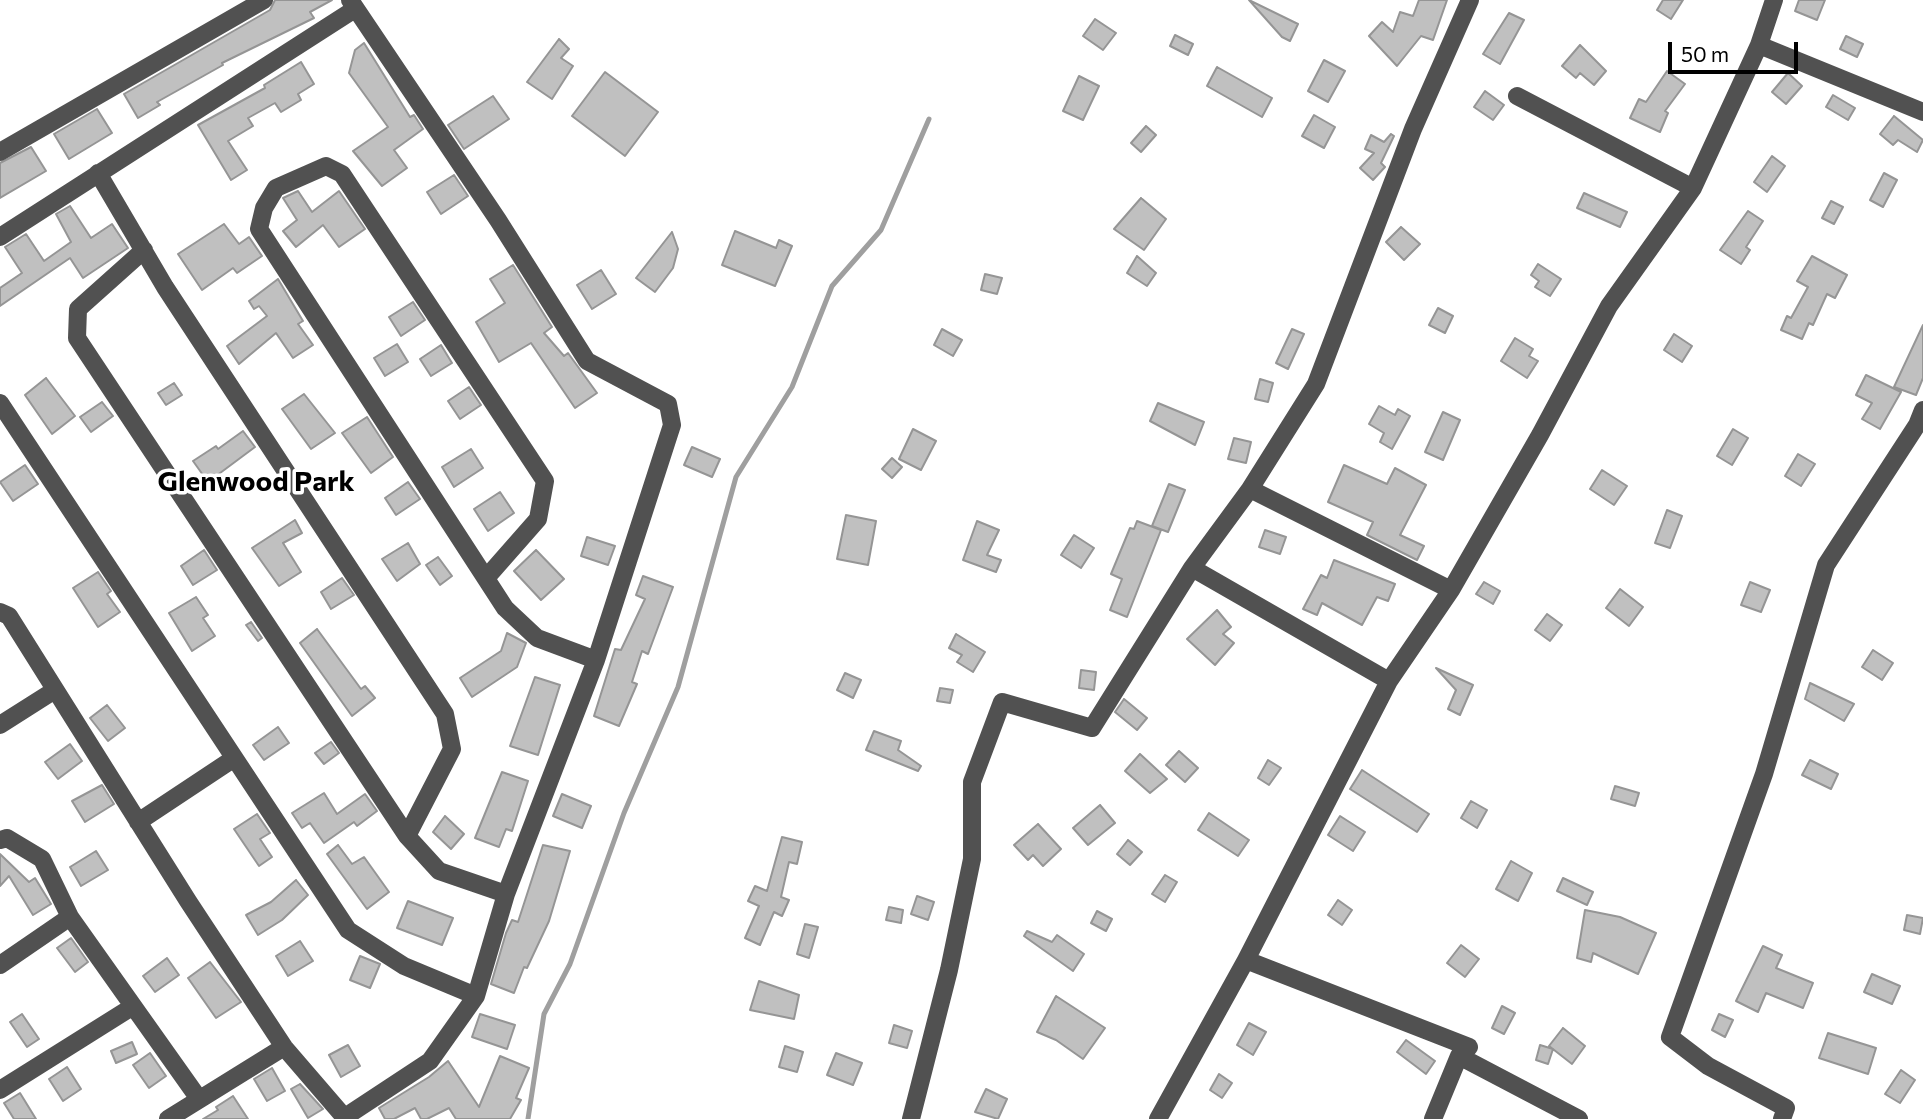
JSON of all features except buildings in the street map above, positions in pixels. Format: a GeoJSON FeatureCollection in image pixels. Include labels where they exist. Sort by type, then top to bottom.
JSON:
{"type":"FeatureCollection","features":[{"type":"Feature","properties":{"kind":"street"},"geometry":{"type":"LineString","coordinates":[[0,152],[264,0]]}},
{"type":"Feature","properties":{"kind":"street"},"geometry":{"type":"LineString","coordinates":[[911,1119],[949,970],[972,859],[972,782],[1002,702],[1092,728],[1192,568],[1250,489],[1316,384],[1413,129],[1470,0]]}},
{"type":"Feature","properties":{"kind":"street"},"geometry":{"type":"LineString","coordinates":[[1158,1119],[1246,960],[1389,681],[1451,590],[1540,435],[1609,306],[1693,188],[1759,45],[1774,0]]}},
{"type":"Feature","properties":{"kind":"street"},"geometry":{"type":"LineString","coordinates":[[0,237],[353,5],[498,220],[587,361],[668,404],[672,425],[596,660],[506,894],[476,996],[430,1061],[345,1118],[284,1047],[9,616],[0,612]]}},
{"type":"Feature","properties":{"kind":"street"},"geometry":{"type":"LineString","coordinates":[[1759,45],[1923,112]]}},
{"type":"Feature","properties":{"kind":"street"},"geometry":{"type":"LineString","coordinates":[[1517,96],[1693,188]]}},
{"type":"Feature","properties":{"kind":"street"},"geometry":{"type":"LineString","coordinates":[[487,577],[538,519],[545,481],[342,174],[326,166],[276,188],[264,208],[260,229],[505,608],[537,638],[596,660]]}},
{"type":"Feature","properties":{"kind":"street"},"geometry":{"type":"LineString","coordinates":[[98,173],[144,250],[445,714],[452,749],[407,836]]}},
{"type":"Feature","properties":{"kind":"street"},"geometry":{"type":"LineString","coordinates":[[144,250],[78,309],[77,338],[407,836],[439,871],[506,894]]}},
{"type":"Feature","properties":{"kind":"street"},"geometry":{"type":"LineString","coordinates":[[0,403],[348,930],[404,966],[476,996]]}},
{"type":"Feature","properties":{"kind":"street"},"geometry":{"type":"LineString","coordinates":[[1782,1119],[1786,1108],[1708,1066],[1670,1037],[1764,774],[1826,565],[1917,425],[1923,410]]}},
{"type":"Feature","properties":{"kind":"street"},"geometry":{"type":"LineString","coordinates":[[1250,489],[1451,590]]}},
{"type":"Feature","properties":{"kind":"street"},"geometry":{"type":"LineString","coordinates":[[1192,568],[1389,681]]}},
{"type":"Feature","properties":{"kind":"street"},"geometry":{"type":"LineString","coordinates":[[0,725],[55,690]]}},
{"type":"Feature","properties":{"kind":"street"},"geometry":{"type":"LineString","coordinates":[[138,821],[233,759]]}},
{"type":"Feature","properties":{"kind":"street"},"geometry":{"type":"LineString","coordinates":[[0,840],[7,838],[42,859],[70,917],[200,1100]]}},
{"type":"Feature","properties":{"kind":"street"},"geometry":{"type":"LineString","coordinates":[[0,965],[70,917]]}},
{"type":"Feature","properties":{"kind":"street"},"geometry":{"type":"LineString","coordinates":[[1246,960],[1469,1047],[1459,1056],[1433,1119]]}},
{"type":"Feature","properties":{"kind":"street"},"geometry":{"type":"LineString","coordinates":[[0,1090],[132,1007]]}},
{"type":"Feature","properties":{"kind":"street"},"geometry":{"type":"LineString","coordinates":[[169,1119],[284,1047]]}},
{"type":"Feature","properties":{"kind":"street"},"geometry":{"type":"LineString","coordinates":[[1459,1056],[1579,1119]]}},
{"type":"Feature","properties":{"kind":"waterway"},"geometry":{"type":"LineString","coordinates":[[528,1119],[544,1014],[570,964],[624,813],[678,687],[736,477],[792,387],[832,286],[881,230],[929,119]]}},
{"type":"Feature","properties":{"kind":"district","name":"Glenwood Park"},"geometry":{"type":"Point","coordinates":[256,482]}}]}
